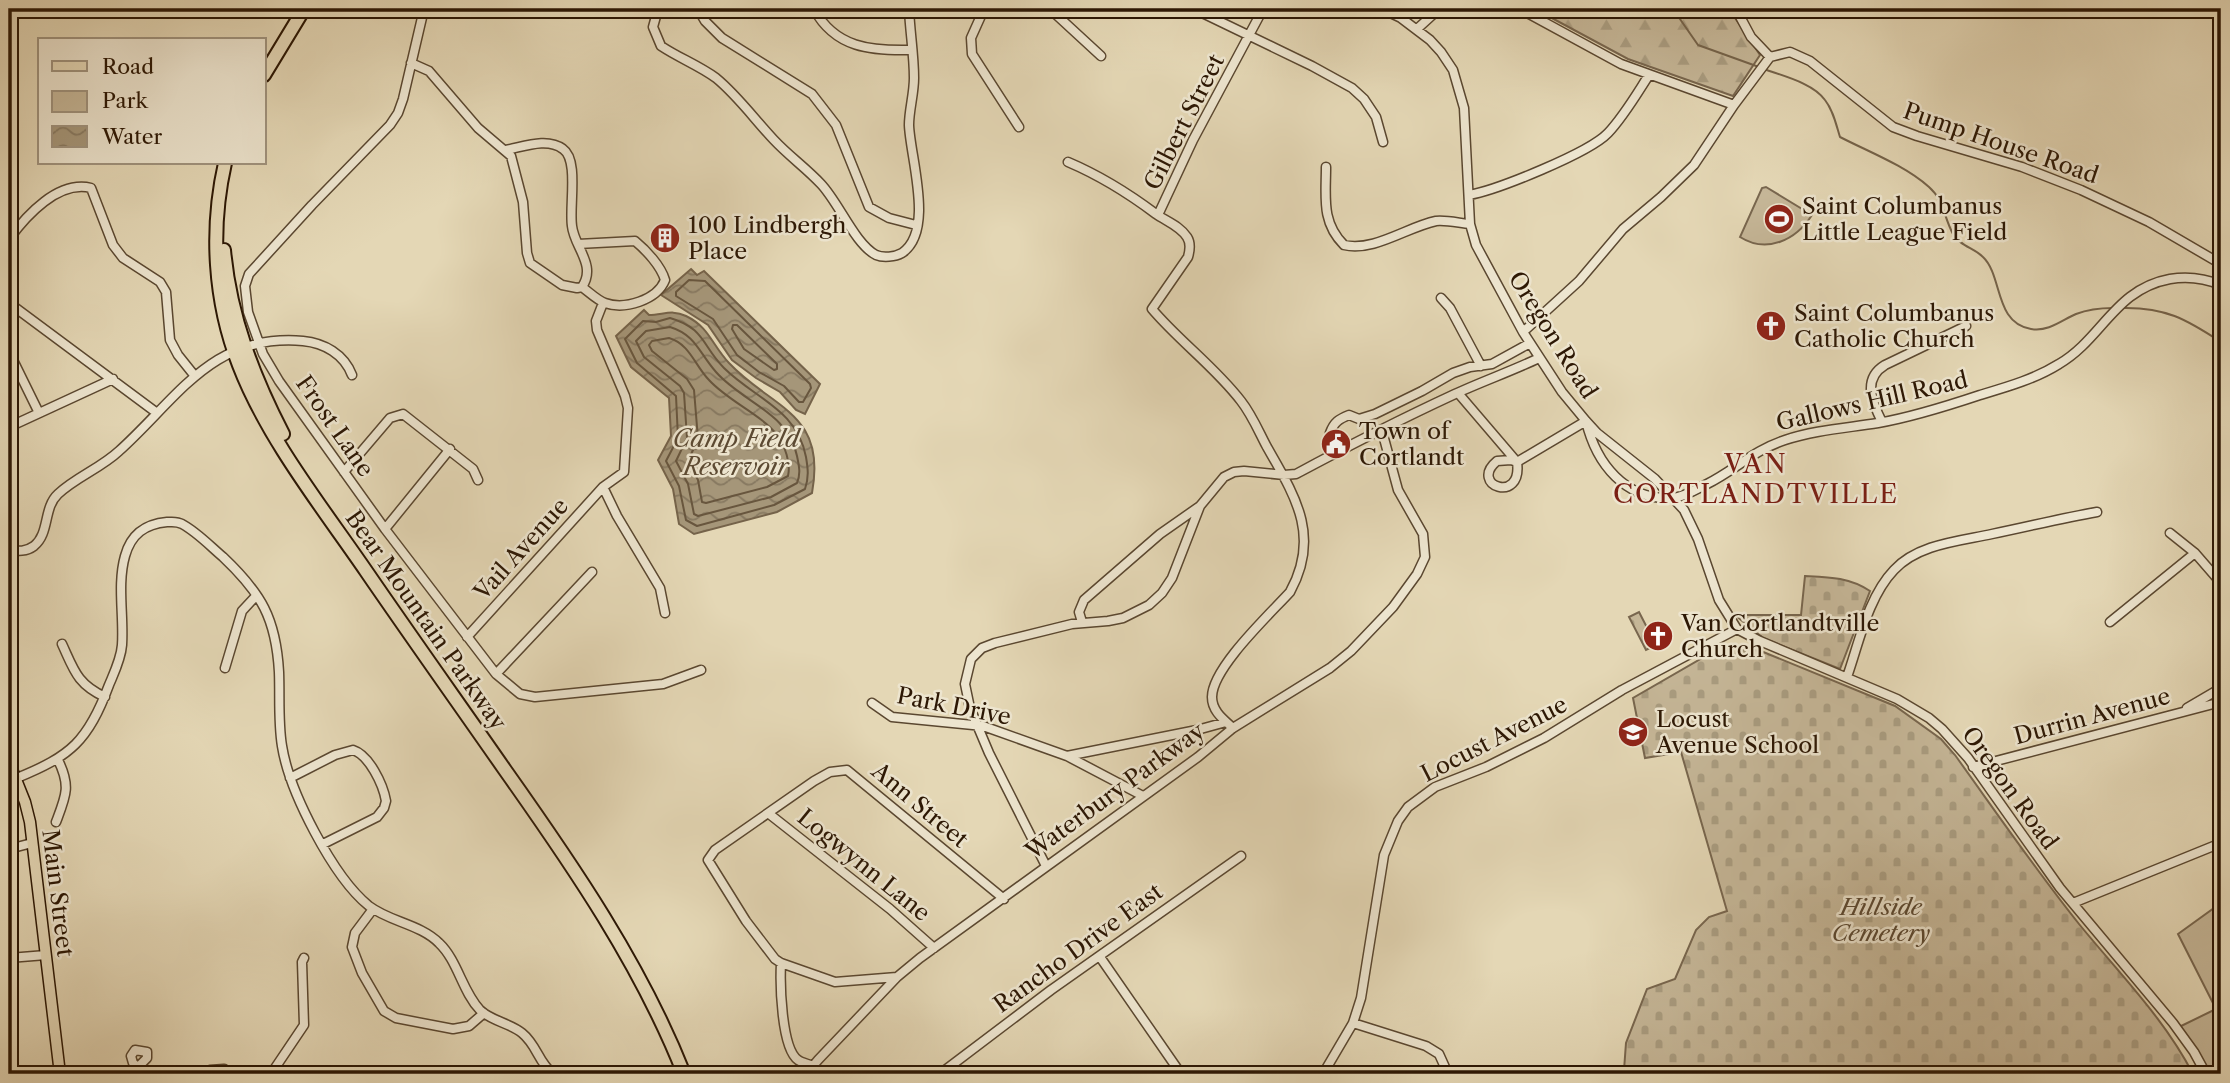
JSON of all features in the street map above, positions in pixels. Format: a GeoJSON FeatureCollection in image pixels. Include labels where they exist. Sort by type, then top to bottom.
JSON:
{"type":"FeatureCollection","features":[{"type":"Feature","properties":{"kind":"highway"},"geometry":{"type":"LineString","coordinates":[[266,58],[296,9]]}},
{"type":"Feature","properties":{"kind":"highway"},"geometry":{"type":"LineString","coordinates":[[266,72],[304,9]]}},
{"type":"Feature","properties":{"kind":"highway","name":"Bear Mountain Parkway"},"geometry":{"type":"LineString","coordinates":[[225,164],[218,210],[217,264],[224,310],[251,392],[282,448],[531,807],[601,914],[649,998],[684,1074]]}},
{"type":"Feature","properties":{"kind":"highway","name":"Bear Mountain Parkway"},"geometry":{"type":"LineString","coordinates":[[232,164],[224,211],[224,249],[239,349],[247,359],[274,416],[306,473],[571,854],[617,926],[658,1000],[692,1074]]}},
{"type":"Feature","properties":{"kind":"main road","name":"Main Street"},"geometry":{"type":"LineString","coordinates":[[9,762],[25,802],[32,843],[60,1074]]}},
{"type":"Feature","properties":{"kind":"street","name":"Frost Lane"},"geometry":{"type":"LineString","coordinates":[[424,9],[398,113],[390,125],[249,274],[245,286],[246,303],[258,343],[279,381],[385,529],[496,674],[520,694],[535,697],[663,684],[701,670]]}},
{"type":"Feature","properties":{"kind":"street"},"geometry":{"type":"LineString","coordinates":[[658,9],[653,27],[660,46],[693,63],[729,91],[776,143],[822,184],[863,245],[877,255],[899,255],[910,246],[916,225],[918,178],[909,122],[914,97],[909,9]]}},
{"type":"Feature","properties":{"kind":"street"},"geometry":{"type":"LineString","coordinates":[[698,9],[705,21],[722,38],[812,94],[836,125],[869,207],[889,218],[916,225]]}},
{"type":"Feature","properties":{"kind":"street"},"geometry":{"type":"LineString","coordinates":[[814,9],[830,31],[852,45],[878,50],[911,50]]}},
{"type":"Feature","properties":{"kind":"street"},"geometry":{"type":"LineString","coordinates":[[985,9],[971,38],[972,54],[1019,127]]}},
{"type":"Feature","properties":{"kind":"street"},"geometry":{"type":"LineString","coordinates":[[1050,9],[1101,57]]}},
{"type":"Feature","properties":{"kind":"street"},"geometry":{"type":"LineString","coordinates":[[1194,9],[1352,88],[1364,99],[1376,117],[1383,142]]}},
{"type":"Feature","properties":{"kind":"street","name":"Gilbert Street"},"geometry":{"type":"LineString","coordinates":[[1158,215],[1193,140],[1263,9]]}},
{"type":"Feature","properties":{"kind":"street","name":"Oregon Road"},"geometry":{"type":"LineString","coordinates":[[1382,9],[1417,29],[1441,52],[1458,83],[1464,108],[1470,224],[1476,245],[1523,332],[1562,392],[1586,421],[1675,498],[1691,521],[1719,600],[1737,629],[1897,699],[1929,718],[1952,740],[2073,903],[2173,1023],[2206,1074]]}},
{"type":"Feature","properties":{"kind":"street"},"geometry":{"type":"LineString","coordinates":[[1417,29],[1439,9]]}},
{"type":"Feature","properties":{"kind":"street"},"geometry":{"type":"LineString","coordinates":[[1520,9],[1610,58],[1734,105]]}},
{"type":"Feature","properties":{"kind":"street"},"geometry":{"type":"LineString","coordinates":[[1523,332],[1579,281],[1623,229],[1695,164],[1768,60],[1751,37],[1736,9]]}},
{"type":"Feature","properties":{"kind":"street","name":"Pump House Road"},"geometry":{"type":"LineString","coordinates":[[1768,60],[1786,52],[1802,55],[1893,127],[2022,167],[2081,190],[2128,211],[2221,264]]}},
{"type":"Feature","properties":{"kind":"street"},"geometry":{"type":"LineString","coordinates":[[411,63],[429,71],[478,128],[506,150],[515,162],[530,263],[562,285],[582,287],[603,303],[622,304],[647,299],[660,290],[665,280],[664,275],[635,240],[578,244]]}},
{"type":"Feature","properties":{"kind":"street"},"geometry":{"type":"LineString","coordinates":[[1469,195],[1503,186],[1594,144],[1609,133],[1649,75]]}},
{"type":"Feature","properties":{"kind":"street"},"geometry":{"type":"LineString","coordinates":[[506,150],[548,143],[562,148],[570,155],[573,166],[572,225],[585,257],[587,271],[582,287]]}},
{"type":"Feature","properties":{"kind":"street"},"geometry":{"type":"LineString","coordinates":[[1068,162],[1102,177],[1185,234],[1190,250],[1188,257],[1152,309],[1241,400],[1284,475],[1301,512],[1304,545],[1301,564],[1290,592],[1219,673],[1212,696],[1219,716],[1229,725]]}},
{"type":"Feature","properties":{"kind":"street"},"geometry":{"type":"LineString","coordinates":[[1326,167],[1329,226],[1344,245],[1351,247],[1376,242],[1440,221],[1470,224]]}},
{"type":"Feature","properties":{"kind":"street"},"geometry":{"type":"LineString","coordinates":[[9,239],[34,209],[50,198],[76,188],[87,187],[94,191],[113,245],[130,264],[160,282],[166,292],[170,340],[194,375]]}},
{"type":"Feature","properties":{"kind":"street","name":"Gallows Hill Road"},"geometry":{"type":"LineString","coordinates":[[1675,498],[1710,483],[1752,453],[1776,443],[1806,433],[1882,422],[1947,406],[2044,372],[2076,351],[2120,304],[2137,290],[2161,281],[2194,277],[2221,285]]}},
{"type":"Feature","properties":{"kind":"street"},"geometry":{"type":"LineString","coordinates":[[1441,298],[1450,308],[1481,366]]}},
{"type":"Feature","properties":{"kind":"street"},"geometry":{"type":"LineString","coordinates":[[9,303],[157,413]]}},
{"type":"Feature","properties":{"kind":"street","name":"Vail Avenue"},"geometry":{"type":"LineString","coordinates":[[467,637],[603,487],[624,472],[628,408],[597,330],[596,321],[603,303]]}},
{"type":"Feature","properties":{"kind":"street"},"geometry":{"type":"LineString","coordinates":[[1882,422],[1871,391],[1870,381],[1875,372],[1966,326]]}},
{"type":"Feature","properties":{"kind":"street"},"geometry":{"type":"LineString","coordinates":[[9,550],[22,551],[35,545],[45,528],[49,507],[60,492],[100,467],[194,375],[239,349],[258,343],[299,341],[319,344],[340,356],[352,375]]}},
{"type":"Feature","properties":{"kind":"street"},"geometry":{"type":"LineString","coordinates":[[1338,451],[1330,433],[1337,421],[1349,415],[1359,419],[1375,414],[1452,373],[1492,364],[1530,343]]}},
{"type":"Feature","properties":{"kind":"street"},"geometry":{"type":"LineString","coordinates":[[9,352],[39,413]]}},
{"type":"Feature","properties":{"kind":"street"},"geometry":{"type":"LineString","coordinates":[[1082,622],[1079,611],[1084,600],[1160,534],[1200,506],[1224,477],[1234,472],[1255,471],[1296,474],[1458,393],[1539,358]]}},
{"type":"Feature","properties":{"kind":"street"},"geometry":{"type":"LineString","coordinates":[[9,427],[113,379]]}},
{"type":"Feature","properties":{"kind":"street"},"geometry":{"type":"LineString","coordinates":[[1458,393],[1517,462],[1586,421],[1591,442],[1598,455],[1625,486],[1644,494],[1675,498]]}},
{"type":"Feature","properties":{"kind":"street"},"geometry":{"type":"LineString","coordinates":[[344,472],[396,414],[409,416],[473,469],[478,480]]}},
{"type":"Feature","properties":{"kind":"street","name":"Waterbury Parkway"},"geometry":{"type":"LineString","coordinates":[[813,1070],[897,977],[1198,757],[1229,725],[1330,668],[1393,607],[1423,564],[1426,550],[1424,539],[1398,490],[1382,431]]}},
{"type":"Feature","properties":{"kind":"street"},"geometry":{"type":"LineString","coordinates":[[385,529],[450,449]]}},
{"type":"Feature","properties":{"kind":"street"},"geometry":{"type":"LineString","coordinates":[[603,487],[660,588],[665,613]]}},
{"type":"Feature","properties":{"kind":"street"},"geometry":{"type":"LineString","coordinates":[[1046,866],[970,708],[965,684],[971,660],[976,653],[995,643],[1082,622],[1124,618],[1138,612],[1157,598],[1172,578],[1200,506]]}},
{"type":"Feature","properties":{"kind":"street"},"geometry":{"type":"LineString","coordinates":[[1847,677],[1874,602],[1884,583],[1903,562],[1917,553],[1966,539],[2097,512]]}},
{"type":"Feature","properties":{"kind":"street"},"geometry":{"type":"LineString","coordinates":[[17,778],[58,760],[89,730],[105,697],[122,648],[121,586],[124,558],[135,534],[141,529],[154,523],[180,523],[206,541],[247,580],[270,615],[278,646],[281,741],[290,778],[323,844],[350,889],[373,909],[438,942],[484,1013],[523,1034],[533,1044],[543,1066],[552,1074]]}},
{"type":"Feature","properties":{"kind":"street"},"geometry":{"type":"LineString","coordinates":[[2170,533],[2195,553],[2221,583]]}},
{"type":"Feature","properties":{"kind":"street"},"geometry":{"type":"LineString","coordinates":[[2110,622],[2195,553]]}},
{"type":"Feature","properties":{"kind":"street"},"geometry":{"type":"LineString","coordinates":[[496,674],[592,572]]}},
{"type":"Feature","properties":{"kind":"street"},"geometry":{"type":"LineString","coordinates":[[225,668],[242,611],[256,596]]}},
{"type":"Feature","properties":{"kind":"street","name":"Locust Avenue"},"geometry":{"type":"LineString","coordinates":[[1323,1074],[1353,1023],[1361,998],[1376,890],[1384,855],[1398,821],[1408,807],[1435,787],[1486,767],[1544,738],[1622,690],[1737,629]]}},
{"type":"Feature","properties":{"kind":"street"},"geometry":{"type":"LineString","coordinates":[[62,643],[79,679],[105,697]]}},
{"type":"Feature","properties":{"kind":"street"},"geometry":{"type":"LineString","coordinates":[[2178,714],[2216,691],[2221,685]]}},
{"type":"Feature","properties":{"kind":"street","name":"Durrin Avenue"},"geometry":{"type":"LineString","coordinates":[[1973,767],[2221,702]]}},
{"type":"Feature","properties":{"kind":"street","name":"Park Drive"},"geometry":{"type":"LineString","coordinates":[[872,703],[892,717],[996,729],[1067,756],[1143,796]]}},
{"type":"Feature","properties":{"kind":"street"},"geometry":{"type":"LineString","coordinates":[[1067,756],[1229,725]]}},
{"type":"Feature","properties":{"kind":"street"},"geometry":{"type":"LineString","coordinates":[[290,778],[335,755],[353,750],[366,758],[380,785],[386,801],[380,814],[323,844]]}},
{"type":"Feature","properties":{"kind":"street"},"geometry":{"type":"LineString","coordinates":[[56,822],[67,787],[65,773],[58,760]]}},
{"type":"Feature","properties":{"kind":"street","name":"Ann Street"},"geometry":{"type":"LineString","coordinates":[[781,963],[746,921],[709,863],[709,855],[830,772],[848,770],[1004,898]]}},
{"type":"Feature","properties":{"kind":"street","name":"Logwynn Lane"},"geometry":{"type":"LineString","coordinates":[[768,813],[890,909],[934,948]]}},
{"type":"Feature","properties":{"kind":"street"},"geometry":{"type":"LineString","coordinates":[[9,849],[32,843]]}},
{"type":"Feature","properties":{"kind":"street"},"geometry":{"type":"LineString","coordinates":[[2073,903],[2221,843]]}},
{"type":"Feature","properties":{"kind":"street","name":"Rancho Drive East"},"geometry":{"type":"LineString","coordinates":[[940,1074],[1183,895],[1241,856]]}},
{"type":"Feature","properties":{"kind":"street"},"geometry":{"type":"LineString","coordinates":[[373,909],[355,933],[352,947],[362,973],[384,1011],[396,1018],[453,1030],[469,1026],[484,1013]]}},
{"type":"Feature","properties":{"kind":"street"},"geometry":{"type":"LineString","coordinates":[[9,958],[46,955]]}},
{"type":"Feature","properties":{"kind":"street"},"geometry":{"type":"LineString","coordinates":[[271,1074],[304,1025],[303,957]]}},
{"type":"Feature","properties":{"kind":"street"},"geometry":{"type":"LineString","coordinates":[[1100,957],[1181,1074]]}},
{"type":"Feature","properties":{"kind":"street"},"geometry":{"type":"LineString","coordinates":[[813,1070],[798,1060],[789,1046],[780,990],[781,963],[835,982],[897,977]]}},
{"type":"Feature","properties":{"kind":"street"},"geometry":{"type":"LineString","coordinates":[[1353,1023],[1426,1046],[1439,1054],[1448,1074]]}},
{"type":"Feature","properties":{"kind":"street"},"geometry":{"type":"LineString","coordinates":[[208,1074],[210,1070],[221,1068],[226,1074]]}},
{"type":"Feature","properties":{"kind":"green space"},"geometry":{"type":"Polygon","coordinates":[[[1535,9],[1729,9],[1760,55],[1733,96],[1628,59],[1535,9]]]}},
{"type":"Feature","properties":{"kind":"green space","name":"Saint Columbanus Little League Field"},"geometry":{"type":"Polygon","coordinates":[[[1766,187],[1812,215],[1789,237],[1780,242],[1760,244],[1740,237],[1762,188],[1766,187]]]}},
{"type":"Feature","properties":{"kind":"green space"},"geometry":{"type":"Polygon","coordinates":[[[1805,576],[1846,580],[1870,591],[1840,669],[1763,638],[1735,615],[1801,615],[1805,576]]]}},
{"type":"Feature","properties":{"kind":"green space"},"geometry":{"type":"Polygon","coordinates":[[[1639,612],[1656,645],[1646,650],[1629,617],[1639,612]]]}},
{"type":"Feature","properties":{"kind":"green space","name":"Hillside Cemetery"},"geometry":{"type":"Polygon","coordinates":[[[1730,648],[1761,651],[1895,706],[1941,739],[2079,924],[2155,1015],[2193,1074],[1628,1074],[1624,1070],[1626,1043],[1647,989],[1675,979],[1696,930],[1709,917],[1727,911],[1681,752],[1645,758],[1633,698],[1711,653],[1730,648]]]}},
{"type":"Feature","properties":{"kind":"green space"},"geometry":{"type":"Polygon","coordinates":[[[2221,903],[2221,1074],[2206,1074],[2179,1027],[2216,1009],[2178,934],[2221,903]]]}},
{"type":"Feature","properties":{"kind":"water","name":"Camp Field Reservoir"},"geometry":{"type":"Polygon","coordinates":[[[691,269],[697,275],[704,271],[820,384],[805,414],[796,410],[780,392],[732,360],[708,325],[661,295],[691,269]]]}},
{"type":"Feature","properties":{"kind":"water","name":"Camp Field Reservoir"},"geometry":{"type":"Polygon","coordinates":[[[644,310],[649,315],[676,313],[694,320],[729,363],[804,428],[815,466],[812,493],[777,512],[694,534],[679,524],[673,489],[658,460],[671,436],[669,398],[631,367],[616,336],[644,310]]]}},
{"type":"Feature","properties":{"kind":"waterway"},"geometry":{"type":"LineString","coordinates":[[1673,9],[1698,45],[1759,67]]}},
{"type":"Feature","properties":{"kind":"waterway"},"geometry":{"type":"LineString","coordinates":[[1764,69],[1797,81],[1820,94],[1830,108],[1840,137],[1898,165],[1934,192],[1956,238],[1983,257],[1989,265],[2005,309],[2019,325],[2044,329],[2081,312],[2113,308]]}},
{"type":"Feature","properties":{"kind":"waterway"},"geometry":{"type":"LineString","coordinates":[[2122,308],[2163,312],[2197,327],[2221,342]]}},
{"type":"Feature","properties":{"kind":"place","name":"Saint Columbanus Little League Field"},"geometry":{"type":"Point","coordinates":[1779,219]}},
{"type":"Feature","properties":{"kind":"place","name":"100 Lindbergh Place"},"geometry":{"type":"Point","coordinates":[665,238]}},
{"type":"Feature","properties":{"kind":"place","name":"Saint Columbanus Catholic Church"},"geometry":{"type":"Point","coordinates":[1771,326]}},
{"type":"Feature","properties":{"kind":"place","name":"Town of Cortlandt"},"geometry":{"type":"Point","coordinates":[1336,444]}},
{"type":"Feature","properties":{"kind":"place","name":"Van Cortlandtville Church"},"geometry":{"type":"Point","coordinates":[1658,636]}},
{"type":"Feature","properties":{"kind":"place","name":"Locust Avenue School"},"geometry":{"type":"Point","coordinates":[1633,732]}},
{"type":"Feature","properties":{"kind":"district","name":"VAN CORTLANDTVILLE"},"geometry":{"type":"Point","coordinates":[1756,479]}}]}
